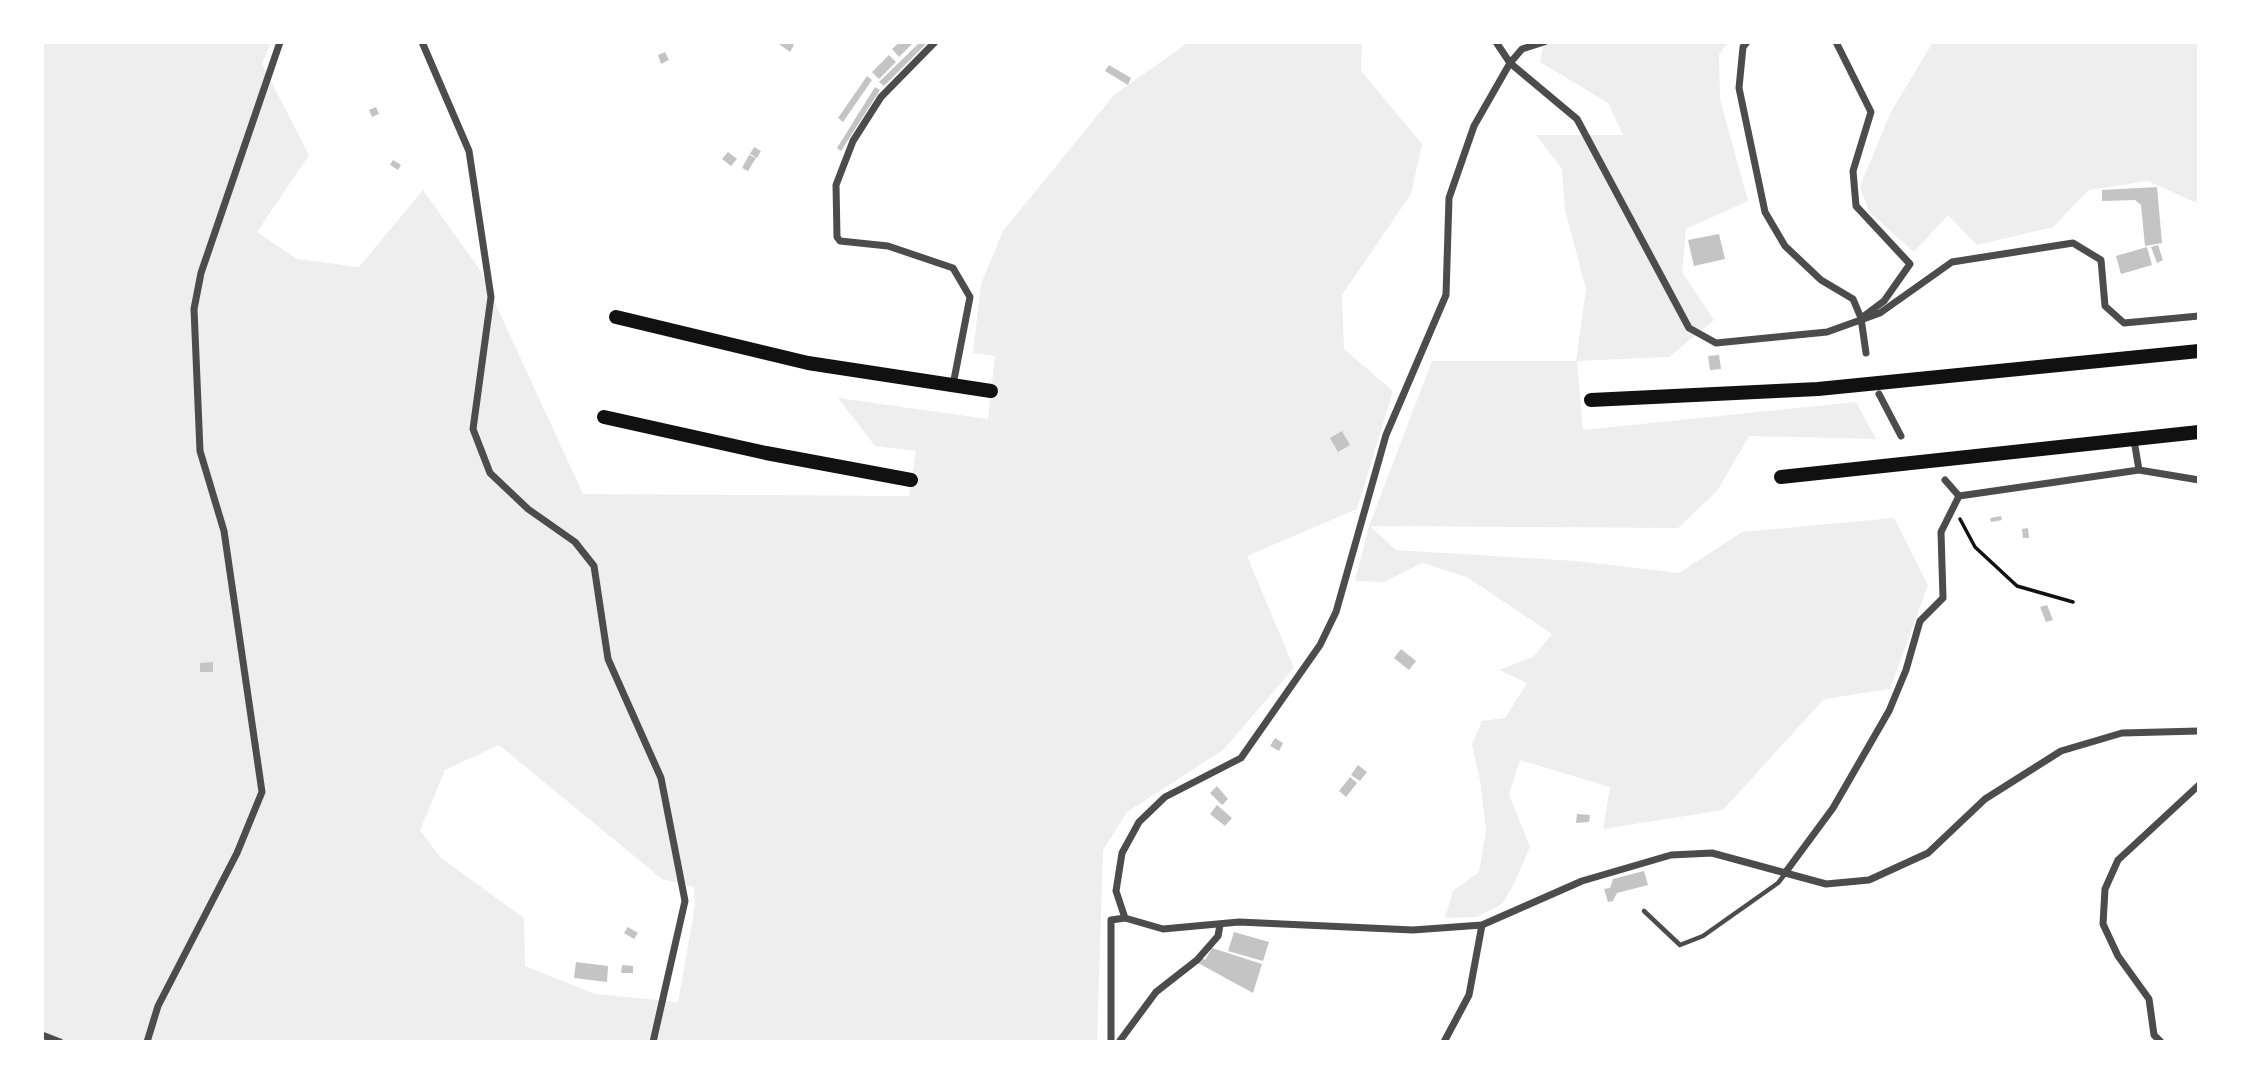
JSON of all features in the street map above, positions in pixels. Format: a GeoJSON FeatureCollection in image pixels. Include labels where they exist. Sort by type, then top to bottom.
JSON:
{"type":"FeatureCollection","features":[{"type":"Feature","properties":{"kind":"highway"},"geometry":{"type":"LineString","coordinates":[[616,317],[808,362],[991,391]]}},
{"type":"Feature","properties":{"kind":"highway"},"geometry":{"type":"LineString","coordinates":[[1591,400],[1818,389],[2199,351]]}},
{"type":"Feature","properties":{"kind":"highway"},"geometry":{"type":"LineString","coordinates":[[604,417],[766,453],[911,480]]}},
{"type":"Feature","properties":{"kind":"highway"},"geometry":{"type":"LineString","coordinates":[[1780,477],[2199,432]]}},
{"type":"Feature","properties":{"kind":"street"},"geometry":{"type":"LineString","coordinates":[[146,1042],[158,1006],[237,853],[262,792],[224,531],[200,451],[194,309],[201,273],[280,42]]}},
{"type":"Feature","properties":{"kind":"street"},"geometry":{"type":"LineString","coordinates":[[422,42],[469,151],[491,297],[473,429],[490,473],[528,509],[575,542],[594,566],[608,659],[661,778],[685,901],[653,1042]]}},
{"type":"Feature","properties":{"kind":"street"},"geometry":{"type":"LineString","coordinates":[[935,42],[881,97],[853,141],[836,185],[837,237],[840,241],[888,246],[953,268],[970,297],[953,385]]}},
{"type":"Feature","properties":{"kind":"street"},"geometry":{"type":"LineString","coordinates":[[1496,42],[1510,63],[1577,119],[1689,328],[1716,343],[1827,332],[1880,313],[1952,262],[2073,243],[2101,260],[2105,306],[2124,323],[2199,316]]}},
{"type":"Feature","properties":{"kind":"street"},"geometry":{"type":"LineString","coordinates":[[1125,918],[1116,891],[1122,853],[1139,822],[1165,797],[1241,758],[1320,645],[1336,612],[1386,435],[1446,295],[1449,198],[1474,126],[1510,63],[1522,49],[1544,42]]}},
{"type":"Feature","properties":{"kind":"street"},"geometry":{"type":"LineString","coordinates":[[1747,42],[1743,47],[1739,88],[1765,212],[1785,246],[1821,280],[1853,299],[1861,318],[1866,353]]}},
{"type":"Feature","properties":{"kind":"street"},"geometry":{"type":"LineString","coordinates":[[1836,42],[1871,112],[1853,171],[1856,206],[1910,264],[1885,301],[1861,318]]}},
{"type":"Feature","properties":{"kind":"street"},"geometry":{"type":"LineString","coordinates":[[1879,394],[1900,436]]}},
{"type":"Feature","properties":{"kind":"street"},"geometry":{"type":"LineString","coordinates":[[2134,440],[2139,470]]}},
{"type":"Feature","properties":{"kind":"street"},"geometry":{"type":"LineString","coordinates":[[1959,496],[2139,470],[2199,480]]}},
{"type":"Feature","properties":{"kind":"street"},"geometry":{"type":"LineString","coordinates":[[1945,480],[1959,496]]}},
{"type":"Feature","properties":{"kind":"street"},"geometry":{"type":"LineString","coordinates":[[1785,873],[1833,808],[1889,711],[1906,670],[1920,621],[1943,598],[1941,532],[1959,496]]}},
{"type":"Feature","properties":{"kind":"street"},"geometry":{"type":"LineString","coordinates":[[1111,1042],[1111,920],[1125,918],[1163,929],[1239,922],[1413,930],[1482,925],[1582,881],[1671,855],[1712,853],[1826,884],[1869,880],[1928,853],[1985,799],[2062,751],[2122,733],[2199,731]]}},
{"type":"Feature","properties":{"kind":"street"},"geometry":{"type":"LineString","coordinates":[[2161,1042],[2154,1035],[2149,999],[2118,956],[2103,924],[2105,889],[2118,860],[2199,785]]}},
{"type":"Feature","properties":{"kind":"street"},"geometry":{"type":"LineString","coordinates":[[1119,1042],[1156,992],[1197,960],[1218,936],[1220,925]]}},
{"type":"Feature","properties":{"kind":"street"},"geometry":{"type":"LineString","coordinates":[[1444,1042],[1469,995],[1482,925]]}},
{"type":"Feature","properties":{"kind":"street"},"geometry":{"type":"LineString","coordinates":[[42,1035],[60,1042]]}},
{"type":"Feature","properties":{"kind":"lane"},"geometry":{"type":"LineString","coordinates":[[1644,911],[1680,945],[1703,936],[1779,883],[1785,873]]}},
{"type":"Feature","properties":{"kind":"path"},"geometry":{"type":"LineString","coordinates":[[1959,496],[1958,516],[1975,547],[1983,555],[2017,586],[2073,602]]}},
{"type":"Feature","properties":{"kind":"shaded area"},"geometry":{"type":"Polygon","coordinates":[[[42,42],[271,42],[262,64],[309,155],[257,232],[297,259],[359,267],[423,190],[480,270],[583,494],[909,496],[916,451],[875,446],[838,398],[988,419],[995,356],[973,353],[981,284],[1003,231],[1114,95],[1189,42],[1362,42],[1361,71],[1422,144],[1411,194],[1342,295],[1344,349],[1393,391],[1357,509],[1247,556],[1294,668],[1223,750],[1127,812],[1103,850],[1097,1042],[42,1042],[42,42]],[[499,745],[445,770],[420,830],[441,858],[524,918],[525,966],[595,994],[678,1002],[695,906],[694,887],[662,879],[499,745]]]}},
{"type":"Feature","properties":{"kind":"shaded area"},"geometry":{"type":"Polygon","coordinates":[[[1544,42],[1728,42],[1719,55],[1720,99],[1748,201],[1686,229],[1682,272],[1714,320],[1669,357],[1577,361],[1583,430],[1856,402],[1876,439],[1749,436],[1717,491],[1678,528],[1370,526],[1396,550],[1576,561],[1679,573],[1742,532],[1894,518],[1928,585],[1890,689],[1824,699],[1723,810],[1603,829],[1610,787],[1520,760],[1509,794],[1530,847],[1513,886],[1502,904],[1477,917],[1445,918],[1453,891],[1479,872],[1486,830],[1480,780],[1472,744],[1482,721],[1505,718],[1527,683],[1499,670],[1533,657],[1552,634],[1467,577],[1422,563],[1384,582],[1355,581],[1369,526],[1432,361],[1576,361],[1586,289],[1565,210],[1562,169],[1536,135],[1623,135],[1608,103],[1540,62],[1544,42]]]}},
{"type":"Feature","properties":{"kind":"shaded area"},"geometry":{"type":"Polygon","coordinates":[[[1933,42],[2199,42],[2199,204],[2148,181],[2089,190],[2053,227],[1977,245],[1948,215],[1914,252],[1869,212],[1860,186],[1891,112],[1933,42]]]}},
{"type":"Feature","properties":{"kind":"building"},"geometry":{"type":"Polygon","coordinates":[[[781,42],[794,45],[790,52],[779,44],[781,42]]]}},
{"type":"Feature","properties":{"kind":"building"},"geometry":{"type":"Polygon","coordinates":[[[900,42],[914,42],[899,57],[892,49],[900,42]]]}},
{"type":"Feature","properties":{"kind":"building"},"geometry":{"type":"Polygon","coordinates":[[[920,42],[928,42],[884,86],[879,82],[920,42]]]}},
{"type":"Feature","properties":{"kind":"building"},"geometry":{"type":"Polygon","coordinates":[[[665,52],[669,60],[661,64],[658,55],[665,52]]]}},
{"type":"Feature","properties":{"kind":"building"},"geometry":{"type":"Polygon","coordinates":[[[889,55],[896,62],[879,79],[872,72],[889,55]]]}},
{"type":"Feature","properties":{"kind":"building"},"geometry":{"type":"Polygon","coordinates":[[[1109,65],[1131,78],[1128,85],[1105,71],[1109,65]]]}},
{"type":"Feature","properties":{"kind":"building"},"geometry":{"type":"Polygon","coordinates":[[[867,76],[872,80],[843,122],[838,118],[867,76]]]}},
{"type":"Feature","properties":{"kind":"building"},"geometry":{"type":"Polygon","coordinates":[[[875,87],[880,90],[841,151],[837,148],[875,87]]]}},
{"type":"Feature","properties":{"kind":"building"},"geometry":{"type":"Polygon","coordinates":[[[376,107],[379,114],[372,117],[369,110],[376,107]]]}},
{"type":"Feature","properties":{"kind":"building"},"geometry":{"type":"Polygon","coordinates":[[[754,147],[761,151],[757,158],[750,154],[754,147]]]}},
{"type":"Feature","properties":{"kind":"building"},"geometry":{"type":"Polygon","coordinates":[[[728,152],[737,159],[731,166],[722,159],[728,152]]]}},
{"type":"Feature","properties":{"kind":"building"},"geometry":{"type":"Polygon","coordinates":[[[749,155],[756,158],[748,171],[742,168],[749,155]]]}},
{"type":"Feature","properties":{"kind":"building"},"geometry":{"type":"Polygon","coordinates":[[[393,160],[401,165],[398,170],[390,165],[393,160]]]}},
{"type":"Feature","properties":{"kind":"building"},"geometry":{"type":"Polygon","coordinates":[[[2157,187],[2162,243],[2145,246],[2141,205],[2135,200],[2102,201],[2102,190],[2157,187]]]}},
{"type":"Feature","properties":{"kind":"building"},"geometry":{"type":"Polygon","coordinates":[[[1719,234],[1725,259],[1694,266],[1688,240],[1719,234]]]}},
{"type":"Feature","properties":{"kind":"building"},"geometry":{"type":"Polygon","coordinates":[[[2158,245],[2163,260],[2157,263],[2151,247],[2158,245]]]}},
{"type":"Feature","properties":{"kind":"building"},"geometry":{"type":"Polygon","coordinates":[[[2147,247],[2152,265],[2121,274],[2116,256],[2147,247]]]}},
{"type":"Feature","properties":{"kind":"building"},"geometry":{"type":"Polygon","coordinates":[[[1719,355],[1721,369],[1710,370],[1708,356],[1719,355]]]}},
{"type":"Feature","properties":{"kind":"building"},"geometry":{"type":"Polygon","coordinates":[[[1342,431],[1350,445],[1338,452],[1330,438],[1342,431]]]}},
{"type":"Feature","properties":{"kind":"building"},"geometry":{"type":"Polygon","coordinates":[[[2001,516],[2002,520],[1991,522],[1990,518],[2001,516]]]}},
{"type":"Feature","properties":{"kind":"building"},"geometry":{"type":"Polygon","coordinates":[[[2028,528],[2029,538],[2023,538],[2022,529],[2028,528]]]}},
{"type":"Feature","properties":{"kind":"building"},"geometry":{"type":"Polygon","coordinates":[[[2047,605],[2053,620],[2046,622],[2040,607],[2047,605]]]}},
{"type":"Feature","properties":{"kind":"building"},"geometry":{"type":"Polygon","coordinates":[[[1401,649],[1416,661],[1409,670],[1394,658],[1401,649]]]}},
{"type":"Feature","properties":{"kind":"building"},"geometry":{"type":"Polygon","coordinates":[[[213,662],[213,672],[200,672],[200,663],[213,662]]]}},
{"type":"Feature","properties":{"kind":"building"},"geometry":{"type":"Polygon","coordinates":[[[1275,738],[1283,743],[1279,751],[1270,746],[1275,738]]]}},
{"type":"Feature","properties":{"kind":"building"},"geometry":{"type":"Polygon","coordinates":[[[1358,765],[1367,772],[1360,781],[1351,775],[1358,765]]]}},
{"type":"Feature","properties":{"kind":"building"},"geometry":{"type":"Polygon","coordinates":[[[1350,777],[1357,783],[1346,797],[1339,791],[1350,777]]]}},
{"type":"Feature","properties":{"kind":"building"},"geometry":{"type":"Polygon","coordinates":[[[1217,786],[1228,799],[1222,805],[1210,793],[1217,786]]]}},
{"type":"Feature","properties":{"kind":"building"},"geometry":{"type":"Polygon","coordinates":[[[1217,805],[1232,818],[1225,826],[1210,814],[1217,805]]]}},
{"type":"Feature","properties":{"kind":"building"},"geometry":{"type":"Polygon","coordinates":[[[1577,814],[1590,815],[1589,822],[1576,823],[1577,814]]]}},
{"type":"Feature","properties":{"kind":"building"},"geometry":{"type":"Polygon","coordinates":[[[1644,871],[1648,885],[1617,893],[1613,901],[1608,902],[1604,889],[1610,888],[1613,879],[1644,871]]]}},
{"type":"Feature","properties":{"kind":"building"},"geometry":{"type":"Polygon","coordinates":[[[628,927],[638,933],[634,939],[624,933],[628,927]]]}},
{"type":"Feature","properties":{"kind":"building"},"geometry":{"type":"Polygon","coordinates":[[[1234,932],[1269,942],[1263,961],[1228,951],[1234,932]]]}},
{"type":"Feature","properties":{"kind":"building"},"geometry":{"type":"Polygon","coordinates":[[[1212,948],[1262,964],[1253,993],[1198,963],[1202,958],[1205,960],[1212,948]]]}},
{"type":"Feature","properties":{"kind":"building"},"geometry":{"type":"Polygon","coordinates":[[[576,962],[608,966],[607,982],[574,978],[576,962]]]}},
{"type":"Feature","properties":{"kind":"building"},"geometry":{"type":"Polygon","coordinates":[[[622,965],[633,966],[633,973],[621,973],[622,965]]]}}]}
